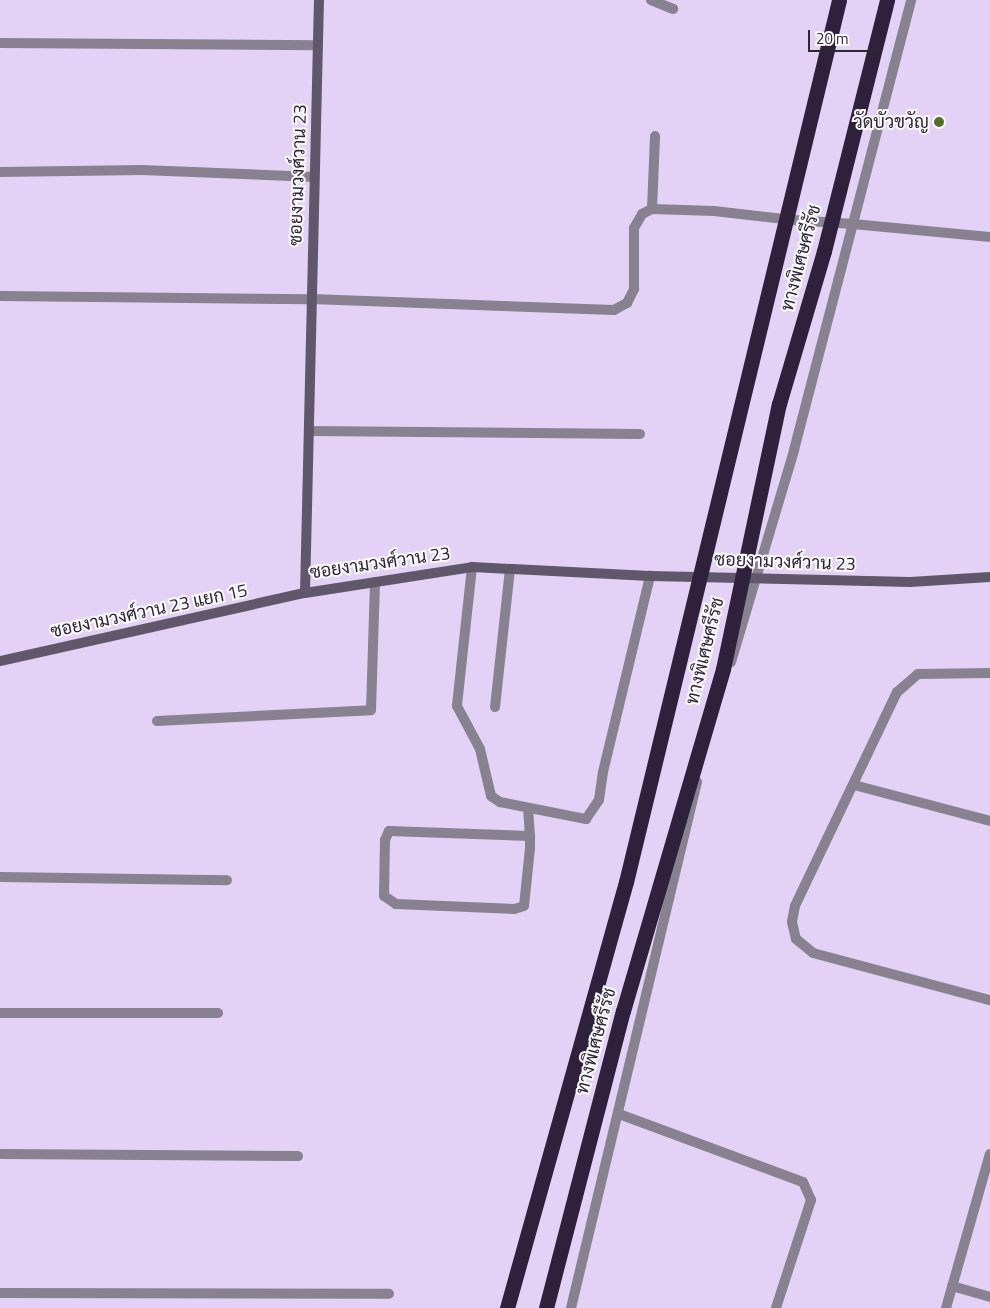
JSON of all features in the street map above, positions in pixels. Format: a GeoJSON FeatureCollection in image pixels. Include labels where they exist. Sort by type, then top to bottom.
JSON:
{"type":"FeatureCollection","features":[{"type":"Feature","properties":{"kind":"highway","name":"ทางพิเศษศรีรัช"},"geometry":{"type":"LineString","coordinates":[[508,1308],[626,882],[839,0]]}},
{"type":"Feature","properties":{"kind":"highway","name":"ทางพิเศษศรีรัช"},"geometry":{"type":"LineString","coordinates":[[546,1308],[623,1011],[723,669],[779,404],[824,251],[887,0]]}},
{"type":"Feature","properties":{"kind":"street","name":"ซอยงามวงศ์วาน 23"},"geometry":{"type":"LineString","coordinates":[[319,0],[305,593],[472,567],[650,576],[910,582],[990,577]]}},
{"type":"Feature","properties":{"kind":"street"},"geometry":{"type":"LineString","coordinates":[[651,0],[672,8]]}},
{"type":"Feature","properties":{"kind":"street"},"geometry":{"type":"LineString","coordinates":[[571,1308],[710,731],[757,577],[853,224],[911,0]]}},
{"type":"Feature","properties":{"kind":"street"},"geometry":{"type":"LineString","coordinates":[[0,43],[318,45]]}},
{"type":"Feature","properties":{"kind":"street"},"geometry":{"type":"LineString","coordinates":[[652,209],[655,136]]}},
{"type":"Feature","properties":{"kind":"street"},"geometry":{"type":"LineString","coordinates":[[0,172],[142,170],[314,177]]}},
{"type":"Feature","properties":{"kind":"street"},"geometry":{"type":"LineString","coordinates":[[0,296],[311,299],[614,310],[627,304],[634,288],[634,228],[642,214],[652,209],[714,210],[792,220],[990,237]]}},
{"type":"Feature","properties":{"kind":"street"},"geometry":{"type":"LineString","coordinates":[[308,431],[640,434]]}},
{"type":"Feature","properties":{"kind":"street"},"geometry":{"type":"LineString","coordinates":[[472,567],[457,706],[480,749],[491,796],[528,808],[586,819],[599,800],[603,772],[650,576]]}},
{"type":"Feature","properties":{"kind":"street"},"geometry":{"type":"LineString","coordinates":[[495,707],[510,570]]}},
{"type":"Feature","properties":{"kind":"street"},"geometry":{"type":"LineString","coordinates":[[157,721],[371,710],[376,582]]}},
{"type":"Feature","properties":{"kind":"street","name":"ซอยงามวงศ์วาน 23 แยก 15"},"geometry":{"type":"LineString","coordinates":[[0,661],[305,593]]}},
{"type":"Feature","properties":{"kind":"street"},"geometry":{"type":"LineString","coordinates":[[990,673],[918,674],[897,692],[795,906],[792,922],[796,939],[814,953],[990,1000]]}},
{"type":"Feature","properties":{"kind":"street"},"geometry":{"type":"LineString","coordinates":[[854,785],[990,821]]}},
{"type":"Feature","properties":{"kind":"street"},"geometry":{"type":"LineString","coordinates":[[528,808],[530,836],[528,896],[520,908],[396,904],[384,896],[385,840],[389,831],[530,836]]}},
{"type":"Feature","properties":{"kind":"street"},"geometry":{"type":"LineString","coordinates":[[0,877],[227,880]]}},
{"type":"Feature","properties":{"kind":"street"},"geometry":{"type":"LineString","coordinates":[[0,1013],[218,1013]]}},
{"type":"Feature","properties":{"kind":"street"},"geometry":{"type":"LineString","coordinates":[[619,1114],[803,1182],[811,1200],[776,1308]]}},
{"type":"Feature","properties":{"kind":"street"},"geometry":{"type":"LineString","coordinates":[[0,1154],[298,1156]]}},
{"type":"Feature","properties":{"kind":"street"},"geometry":{"type":"LineString","coordinates":[[946,1308],[990,1154]]}},
{"type":"Feature","properties":{"kind":"street"},"geometry":{"type":"LineString","coordinates":[[952,1286],[990,1297]]}},
{"type":"Feature","properties":{"kind":"street"},"geometry":{"type":"LineString","coordinates":[[0,1293],[389,1294]]}},
{"type":"Feature","properties":{"kind":"place","name":"วัดบัวขวัญ"},"geometry":{"type":"Point","coordinates":[939,122]}}]}
